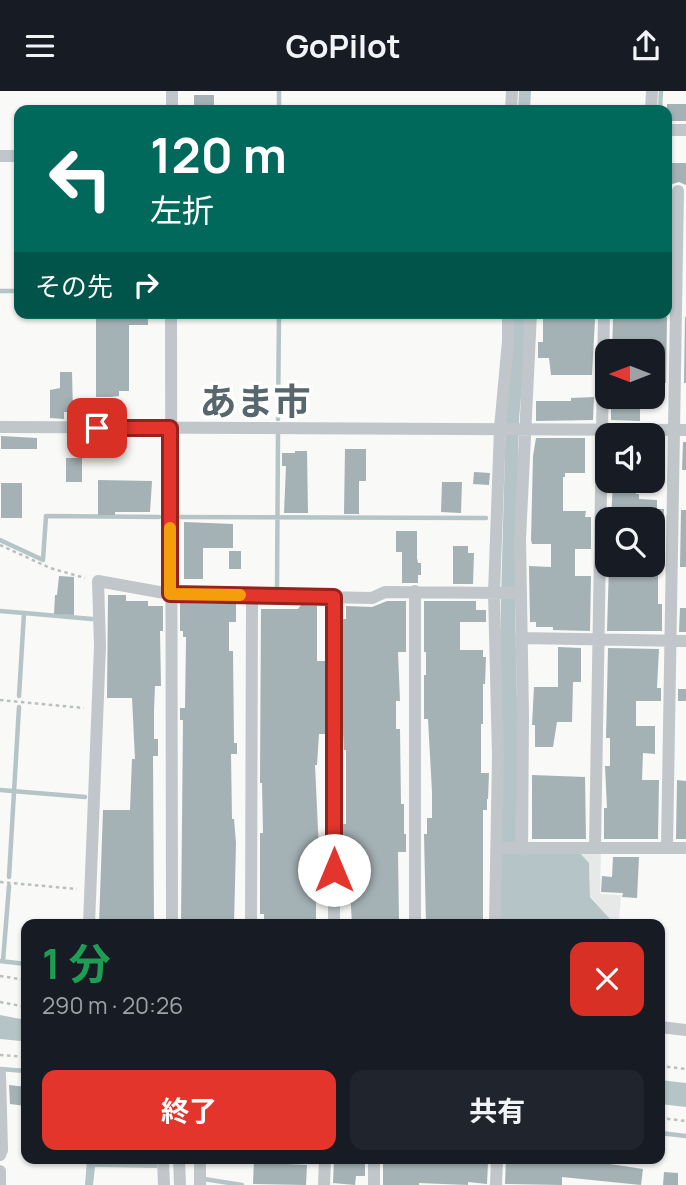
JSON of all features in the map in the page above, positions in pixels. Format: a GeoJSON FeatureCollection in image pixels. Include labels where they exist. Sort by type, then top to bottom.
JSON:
{"type":"FeatureCollection","features":[{"type":"Feature","properties":{"kind":"street"},"geometry":{"type":"LineString","coordinates":[[667,847],[671,641],[680,430],[677,191]]}},
{"type":"Feature","properties":{"kind":"street"},"geometry":{"type":"LineString","coordinates":[[171,319],[172,919]]}},
{"type":"Feature","properties":{"kind":"street"},"geometry":{"type":"LineString","coordinates":[[495,919],[499,848],[497,593],[508,319]]}},
{"type":"Feature","properties":{"kind":"street"},"geometry":{"type":"LineString","coordinates":[[520,849],[521,639],[518,593],[531,319]]}},
{"type":"Feature","properties":{"kind":"street"},"geometry":{"type":"LineString","coordinates":[[603,423],[604,319]]}},
{"type":"Feature","properties":{"kind":"street"},"geometry":{"type":"LineString","coordinates":[[0,427],[595,429]]}},
{"type":"Feature","properties":{"kind":"street"},"geometry":{"type":"LineString","coordinates":[[595,847],[602,493]]}},
{"type":"Feature","properties":{"kind":"street"},"geometry":{"type":"LineString","coordinates":[[89,919],[100,646],[98,581],[170,594],[372,598],[385,592],[518,593]]}},
{"type":"Feature","properties":{"kind":"street"},"geometry":{"type":"LineString","coordinates":[[415,591],[415,919]]}},
{"type":"Feature","properties":{"kind":"street"},"geometry":{"type":"LineString","coordinates":[[251,919],[252,595]]}},
{"type":"Feature","properties":{"kind":"street"},"geometry":{"type":"LineString","coordinates":[[334,597],[334,919]]}},
{"type":"Feature","properties":{"kind":"street"},"geometry":{"type":"LineString","coordinates":[[521,639],[686,641]]}},
{"type":"Feature","properties":{"kind":"street"},"geometry":{"type":"LineString","coordinates":[[499,848],[686,848]]}},
{"type":"Feature","properties":{"kind":"street"},"geometry":{"type":"LineString","coordinates":[[665,1028],[686,1030]]}},
{"type":"Feature","properties":{"kind":"street"},"geometry":{"type":"LineString","coordinates":[[0,1074],[0,1155]]}},
{"type":"Feature","properties":{"kind":"street"},"geometry":{"type":"LineString","coordinates":[[163,1164],[164,1185]]}},
{"type":"Feature","properties":{"kind":"street"},"geometry":{"type":"LineString","coordinates":[[179,1164],[180,1185]]}},
{"type":"Feature","properties":{"kind":"street"},"geometry":{"type":"LineString","coordinates":[[200,1164],[200,1185]]}},
{"type":"Feature","properties":{"kind":"street"},"geometry":{"type":"LineString","coordinates":[[324,1185],[325,1164]]}},
{"type":"Feature","properties":{"kind":"street"},"geometry":{"type":"LineString","coordinates":[[374,1164],[374,1185]]}},
{"type":"Feature","properties":{"kind":"street"},"geometry":{"type":"LineString","coordinates":[[496,1185],[497,1164]]}},
{"type":"Feature","properties":{"kind":"street"},"geometry":{"type":"LineString","coordinates":[[0,1171],[1,1185]]}},
{"type":"Feature","properties":{"kind":"path"},"geometry":{"type":"LineString","coordinates":[[0,545],[50,568],[98,581]]}},
{"type":"Feature","properties":{"kind":"path"},"geometry":{"type":"LineString","coordinates":[[0,700],[97,709]]}},
{"type":"Feature","properties":{"kind":"path"},"geometry":{"type":"LineString","coordinates":[[0,882],[90,891]]}},
{"type":"Feature","properties":{"kind":"path"},"geometry":{"type":"LineString","coordinates":[[0,976],[21,979]]}},
{"type":"Feature","properties":{"kind":"path"},"geometry":{"type":"LineString","coordinates":[[0,1002],[21,1006]]}},
{"type":"Feature","properties":{"kind":"path"},"geometry":{"type":"LineString","coordinates":[[0,1055],[21,1057]]}},
{"type":"Feature","properties":{"kind":"path"},"geometry":{"type":"LineString","coordinates":[[665,1067],[686,1069]]}},
{"type":"Feature","properties":{"kind":"path"},"geometry":{"type":"LineString","coordinates":[[665,1119],[686,1121]]}},
{"type":"Feature","properties":{"kind":"shaded area"},"geometry":{"type":"Polygon","coordinates":[[[519,91],[531,91],[530,105],[518,105],[519,91]]]}},
{"type":"Feature","properties":{"kind":"shaded area"},"geometry":{"type":"Polygon","coordinates":[[[513,319],[525,319],[519,419],[515,600],[518,753],[516,854],[579,852],[589,863],[590,897],[610,919],[500,919],[501,599],[506,414],[513,319]]]}},
{"type":"Feature","properties":{"kind":"shaded area"},"geometry":{"type":"Polygon","coordinates":[[[579,852],[601,854],[600,894],[621,895],[619,919],[610,919],[590,896],[589,863],[579,852]]]}},
{"type":"Feature","properties":{"kind":"shaded area"},"geometry":{"type":"Polygon","coordinates":[[[0,1015],[21,1019],[21,1041],[0,1039],[0,1015]]]}},
{"type":"Feature","properties":{"kind":"shaded area"},"geometry":{"type":"Polygon","coordinates":[[[665,1081],[686,1083],[686,1107],[665,1105],[665,1081]]]}},
{"type":"Feature","properties":{"kind":"shaded area"},"geometry":{"type":"Polygon","coordinates":[[[87,1164],[157,1164],[157,1168],[95,1167],[93,1185],[85,1185],[87,1164]]]}},
{"type":"Feature","properties":{"kind":"building"},"geometry":{"type":"Polygon","coordinates":[[[194,95],[214,95],[214,105],[194,105],[194,95]]]}},
{"type":"Feature","properties":{"kind":"building"},"geometry":{"type":"Polygon","coordinates":[[[686,104],[686,121],[672,121],[672,105],[667,105],[686,104]]]}},
{"type":"Feature","properties":{"kind":"building"},"geometry":{"type":"Polygon","coordinates":[[[672,163],[686,163],[686,185],[679,182],[672,184],[672,163]]]}},
{"type":"Feature","properties":{"kind":"building"},"geometry":{"type":"Polygon","coordinates":[[[685,317],[686,383],[684,383],[685,317]]]}},
{"type":"Feature","properties":{"kind":"building"},"geometry":{"type":"Polygon","coordinates":[[[96,319],[148,319],[148,325],[129,325],[129,391],[119,391],[119,396],[96,397],[96,319]]]}},
{"type":"Feature","properties":{"kind":"building"},"geometry":{"type":"Polygon","coordinates":[[[543,319],[595,319],[592,375],[551,375],[549,358],[538,358],[538,342],[543,342],[543,319]]]}},
{"type":"Feature","properties":{"kind":"building"},"geometry":{"type":"Polygon","coordinates":[[[613,319],[667,319],[666,383],[665,339],[612,339],[613,319]]]}},
{"type":"Feature","properties":{"kind":"building"},"geometry":{"type":"Polygon","coordinates":[[[60,372],[72,372],[73,412],[64,412],[64,419],[50,418],[50,390],[60,388],[60,372]]]}},
{"type":"Feature","properties":{"kind":"building"},"geometry":{"type":"Polygon","coordinates":[[[594,397],[593,420],[536,421],[536,401],[571,401],[571,398],[594,397]]]}},
{"type":"Feature","properties":{"kind":"building"},"geometry":{"type":"Polygon","coordinates":[[[611,409],[640,409],[640,421],[611,420],[611,409]]]}},
{"type":"Feature","properties":{"kind":"building"},"geometry":{"type":"Polygon","coordinates":[[[1,436],[37,438],[37,449],[1,449],[1,436]]]}},
{"type":"Feature","properties":{"kind":"building"},"geometry":{"type":"Polygon","coordinates":[[[536,438],[585,438],[585,473],[565,473],[563,511],[586,511],[585,517],[591,517],[591,549],[575,549],[575,576],[591,576],[590,631],[553,630],[553,627],[536,627],[536,622],[530,622],[529,566],[551,567],[551,544],[532,544],[531,540],[533,456],[536,438]]]}},
{"type":"Feature","properties":{"kind":"building"},"geometry":{"type":"Polygon","coordinates":[[[683,442],[686,442],[686,470],[682,470],[683,442]]]}},
{"type":"Feature","properties":{"kind":"building"},"geometry":{"type":"Polygon","coordinates":[[[345,449],[366,449],[366,481],[359,481],[359,514],[344,514],[345,449]]]}},
{"type":"Feature","properties":{"kind":"building"},"geometry":{"type":"Polygon","coordinates":[[[307,451],[308,513],[284,513],[286,466],[282,466],[282,453],[307,451]]]}},
{"type":"Feature","properties":{"kind":"building"},"geometry":{"type":"Polygon","coordinates":[[[66,458],[82,458],[82,482],[66,482],[66,458]]]}},
{"type":"Feature","properties":{"kind":"building"},"geometry":{"type":"Polygon","coordinates":[[[474,472],[490,473],[489,485],[473,484],[474,472]]]}},
{"type":"Feature","properties":{"kind":"building"},"geometry":{"type":"Polygon","coordinates":[[[98,480],[152,481],[150,512],[98,515],[98,480]]]}},
{"type":"Feature","properties":{"kind":"building"},"geometry":{"type":"Polygon","coordinates":[[[442,482],[462,482],[461,513],[441,512],[442,482]]]}},
{"type":"Feature","properties":{"kind":"building"},"geometry":{"type":"Polygon","coordinates":[[[1,483],[22,483],[22,518],[1,518],[1,483]]]}},
{"type":"Feature","properties":{"kind":"building"},"geometry":{"type":"Polygon","coordinates":[[[612,493],[636,493],[639,494],[639,499],[657,500],[657,507],[612,507],[612,493]]]}},
{"type":"Feature","properties":{"kind":"building"},"geometry":{"type":"Polygon","coordinates":[[[681,510],[686,510],[686,567],[680,567],[681,510]]]}},
{"type":"Feature","properties":{"kind":"building"},"geometry":{"type":"Polygon","coordinates":[[[184,522],[233,524],[233,548],[203,548],[203,579],[184,579],[184,522]]]}},
{"type":"Feature","properties":{"kind":"building"},"geometry":{"type":"Polygon","coordinates":[[[396,531],[417,531],[417,558],[418,563],[421,563],[418,583],[402,583],[402,552],[396,552],[396,531]]]}},
{"type":"Feature","properties":{"kind":"building"},"geometry":{"type":"Polygon","coordinates":[[[453,546],[468,546],[468,553],[474,553],[473,584],[453,584],[453,546]]]}},
{"type":"Feature","properties":{"kind":"building"},"geometry":{"type":"Polygon","coordinates":[[[229,551],[241,551],[241,569],[229,569],[229,551]]]}},
{"type":"Feature","properties":{"kind":"building"},"geometry":{"type":"Polygon","coordinates":[[[59,576],[74,577],[74,615],[54,614],[59,576]]]}},
{"type":"Feature","properties":{"kind":"building"},"geometry":{"type":"Polygon","coordinates":[[[609,577],[658,577],[662,631],[607,631],[609,577]]]}},
{"type":"Feature","properties":{"kind":"building"},"geometry":{"type":"Polygon","coordinates":[[[108,595],[126,595],[126,601],[148,601],[148,606],[163,606],[163,631],[160,631],[161,686],[155,686],[154,710],[154,739],[158,739],[158,756],[153,756],[154,919],[99,919],[103,810],[130,810],[132,759],[135,759],[132,698],[107,698],[108,595]]]}},
{"type":"Feature","properties":{"kind":"building"},"geometry":{"type":"Polygon","coordinates":[[[387,601],[406,601],[406,652],[398,652],[400,701],[396,701],[396,729],[400,729],[401,804],[404,804],[406,834],[406,852],[398,852],[399,919],[352,919],[350,891],[343,891],[346,750],[343,734],[343,619],[346,619],[346,606],[372,607],[387,601]]]}},
{"type":"Feature","properties":{"kind":"building"},"geometry":{"type":"Polygon","coordinates":[[[424,601],[476,601],[476,610],[486,610],[486,622],[460,622],[460,650],[483,650],[483,657],[486,657],[481,724],[481,773],[489,773],[487,810],[483,810],[483,919],[426,919],[424,834],[427,834],[427,818],[432,818],[432,792],[428,719],[424,719],[424,601]]]}},
{"type":"Feature","properties":{"kind":"building"},"geometry":{"type":"Polygon","coordinates":[[[180,603],[236,604],[236,622],[229,622],[229,651],[233,651],[234,743],[237,743],[237,754],[231,754],[232,819],[236,843],[234,919],[181,919],[183,720],[180,720],[180,708],[185,708],[186,637],[183,637],[183,631],[180,631],[180,603]]]}},
{"type":"Feature","properties":{"kind":"building"},"geometry":{"type":"Polygon","coordinates":[[[301,605],[317,606],[317,661],[325,661],[325,734],[319,734],[315,765],[319,852],[311,852],[316,919],[264,919],[264,914],[260,914],[260,833],[263,833],[260,783],[261,609],[298,609],[301,605]]]}},
{"type":"Feature","properties":{"kind":"building"},"geometry":{"type":"Polygon","coordinates":[[[680,608],[686,608],[686,632],[679,632],[680,608]]]}},
{"type":"Feature","properties":{"kind":"building"},"geometry":{"type":"Polygon","coordinates":[[[558,647],[581,648],[581,682],[573,682],[572,722],[557,722],[553,747],[535,747],[535,725],[532,725],[534,687],[558,687],[558,647]]]}},
{"type":"Feature","properties":{"kind":"building"},"geometry":{"type":"Polygon","coordinates":[[[608,648],[659,649],[657,688],[661,688],[661,701],[636,701],[636,726],[655,726],[655,754],[643,753],[642,780],[659,780],[658,839],[604,839],[604,808],[607,808],[605,766],[610,766],[610,738],[606,738],[608,648]]]}},
{"type":"Feature","properties":{"kind":"building"},"geometry":{"type":"Polygon","coordinates":[[[678,689],[686,689],[686,701],[678,701],[678,689]]]}},
{"type":"Feature","properties":{"kind":"building"},"geometry":{"type":"Polygon","coordinates":[[[532,775],[585,777],[586,839],[532,839],[532,775]]]}},
{"type":"Feature","properties":{"kind":"building"},"geometry":{"type":"Polygon","coordinates":[[[677,780],[686,781],[686,839],[676,839],[677,780]]]}},
{"type":"Feature","properties":{"kind":"building"},"geometry":{"type":"Polygon","coordinates":[[[613,857],[639,857],[637,898],[622,897],[623,893],[601,892],[602,876],[612,877],[613,857]]]}},
{"type":"Feature","properties":{"kind":"building"},"geometry":{"type":"Polygon","coordinates":[[[9,1085],[21,1086],[21,1105],[10,1104],[9,1085]]]}},
{"type":"Feature","properties":{"kind":"building"},"geometry":{"type":"Polygon","coordinates":[[[254,1164],[307,1165],[306,1185],[253,1184],[254,1164]]]}},
{"type":"Feature","properties":{"kind":"building"},"geometry":{"type":"Polygon","coordinates":[[[334,1164],[365,1164],[365,1176],[356,1176],[355,1185],[333,1183],[334,1164]]]}},
{"type":"Feature","properties":{"kind":"building"},"geometry":{"type":"Polygon","coordinates":[[[383,1164],[488,1164],[487,1184],[468,1182],[468,1185],[383,1185],[383,1164]]]}},
{"type":"Feature","properties":{"kind":"building"},"geometry":{"type":"Polygon","coordinates":[[[506,1164],[610,1164],[643,1169],[641,1185],[562,1177],[562,1185],[505,1184],[506,1164]]]}},
{"type":"Feature","properties":{"kind":"building"},"geometry":{"type":"Polygon","coordinates":[[[664,1172],[678,1173],[678,1185],[663,1185],[664,1172]]]}},
{"type":"Feature","properties":{"kind":"waterway"},"geometry":{"type":"LineString","coordinates":[[279,91],[279,105]]}},
{"type":"Feature","properties":{"kind":"waterway"},"geometry":{"type":"LineString","coordinates":[[660,105],[661,91]]}},
{"type":"Feature","properties":{"kind":"waterway"},"geometry":{"type":"LineString","coordinates":[[0,291],[14,291]]}},
{"type":"Feature","properties":{"kind":"waterway"},"geometry":{"type":"LineString","coordinates":[[278,419],[279,319]]}},
{"type":"Feature","properties":{"kind":"waterway"},"geometry":{"type":"LineString","coordinates":[[277,588],[278,435]]}},
{"type":"Feature","properties":{"kind":"waterway"},"geometry":{"type":"LineString","coordinates":[[0,540],[43,560],[46,516],[159,517]]}},
{"type":"Feature","properties":{"kind":"waterway"},"geometry":{"type":"LineString","coordinates":[[177,517],[486,518]]}},
{"type":"Feature","properties":{"kind":"waterway"},"geometry":{"type":"LineString","coordinates":[[0,611],[24,613],[19,696]]}},
{"type":"Feature","properties":{"kind":"waterway"},"geometry":{"type":"LineString","coordinates":[[24,613],[92,619]]}},
{"type":"Feature","properties":{"kind":"waterway"},"geometry":{"type":"LineString","coordinates":[[9,877],[19,707]]}},
{"type":"Feature","properties":{"kind":"waterway"},"geometry":{"type":"LineString","coordinates":[[0,790],[85,797]]}},
{"type":"Feature","properties":{"kind":"waterway"},"geometry":{"type":"LineString","coordinates":[[3,961],[9,886]]}},
{"type":"Feature","properties":{"kind":"waterway"},"geometry":{"type":"LineString","coordinates":[[0,961],[21,963]]}},
{"type":"Feature","properties":{"kind":"waterway"},"geometry":{"type":"LineString","coordinates":[[0,1069],[21,1071]]}},
{"type":"Feature","properties":{"kind":"waterway"},"geometry":{"type":"LineString","coordinates":[[665,1134],[686,1136]]}},
{"type":"Feature","properties":{"kind":"waterway"},"geometry":{"type":"LineString","coordinates":[[204,1179],[242,1185]]}},
{"type":"Feature","properties":{"kind":"slow traffic"},"geometry":{"type":"LineString","coordinates":[[170,528],[170,594],[240,595]]}},
{"type":"Feature","properties":{"kind":"district","name":"あま市"},"geometry":{"type":"Point","coordinates":[255,401]}},
{"type":"Feature","properties":{"kind":"route"},"geometry":{"type":"LineString","coordinates":[[97,428],[170,428],[170,594],[334,597],[334,870]]}}]}
